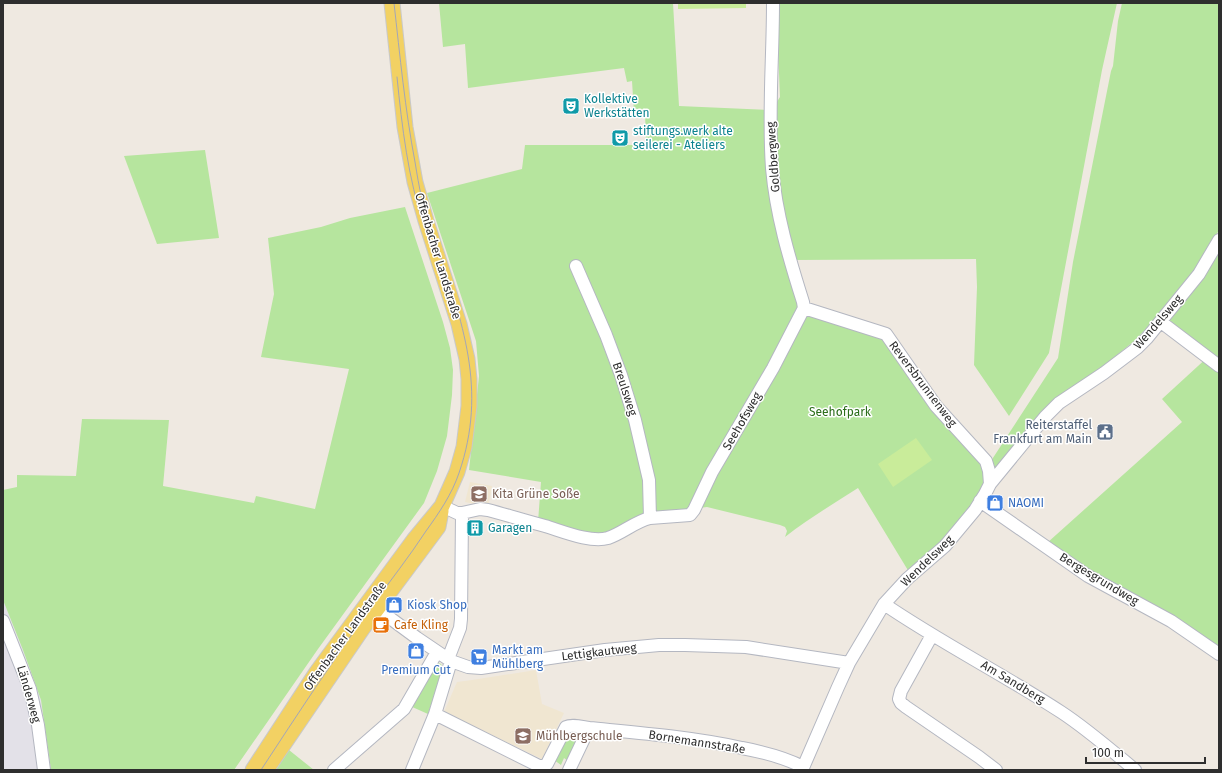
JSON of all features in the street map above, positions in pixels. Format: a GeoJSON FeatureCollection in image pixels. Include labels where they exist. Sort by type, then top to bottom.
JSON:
{"type":"FeatureCollection","features":[{"type":"Feature","properties":{"kind":"main road","name":"Offenbacher Landstraße"},"geometry":{"type":"LineString","coordinates":[[266,770],[414,540],[442,506],[457,472],[467,432],[469,406],[468,369],[459,324],[415,182],[405,127],[392,3]]}},
{"type":"Feature","properties":{"kind":"main road","name":"Offenbacher Landstraße"},"geometry":{"type":"LineString","coordinates":[[253,770],[317,672],[373,605]]}},
{"type":"Feature","properties":{"kind":"street","name":"Goldbergweg"},"geometry":{"type":"LineString","coordinates":[[773,3],[770,103],[772,169],[783,238],[804,308]]}},
{"type":"Feature","properties":{"kind":"street","name":"Wendelsweg"},"geometry":{"type":"LineString","coordinates":[[802,769],[849,663],[884,604],[907,579],[945,546],[980,501],[990,484],[1045,417],[1059,403],[1104,373],[1137,348],[1161,322],[1199,274],[1219,240]]}},
{"type":"Feature","properties":{"kind":"street","name":"Breulsweg"},"geometry":{"type":"LineString","coordinates":[[576,266],[609,342],[621,374],[635,420],[649,480],[650,518]]}},
{"type":"Feature","properties":{"kind":"street","name":"Reversbrunnenweg"},"geometry":{"type":"LineString","coordinates":[[804,308],[886,334],[936,406],[986,461],[989,471],[990,484]]}},
{"type":"Feature","properties":{"kind":"street","name":"Seehofsweg"},"geometry":{"type":"LineString","coordinates":[[650,518],[690,515],[694,510],[712,472],[773,368],[804,308]]}},
{"type":"Feature","properties":{"kind":"street"},"geometry":{"type":"LineString","coordinates":[[1161,322],[1219,366]]}},
{"type":"Feature","properties":{"kind":"street","name":"Bergesgrundweg"},"geometry":{"type":"LineString","coordinates":[[980,501],[1088,576],[1171,622],[1219,654]]}},
{"type":"Feature","properties":{"kind":"street"},"geometry":{"type":"LineString","coordinates":[[442,506],[457,513],[474,510],[488,510],[582,537],[602,539],[608,538],[636,522],[650,518]]}},
{"type":"Feature","properties":{"kind":"street"},"geometry":{"type":"LineString","coordinates":[[412,770],[435,714],[460,628],[462,513]]}},
{"type":"Feature","properties":{"kind":"street","name":"Am Sandberg"},"geometry":{"type":"LineString","coordinates":[[884,604],[932,635],[1062,712],[1135,770]]}},
{"type":"Feature","properties":{"kind":"street","name":"Lettigkautweg"},"geometry":{"type":"LineString","coordinates":[[373,605],[437,652],[450,660],[468,667],[481,668],[626,647],[658,645],[746,647],[849,663]]}},
{"type":"Feature","properties":{"kind":"street","name":"Länderweg"},"geometry":{"type":"LineString","coordinates":[[3,621],[30,689],[38,725],[44,770]]}},
{"type":"Feature","properties":{"kind":"street"},"geometry":{"type":"LineString","coordinates":[[932,635],[901,691],[899,699],[906,708],[980,757],[996,770]]}},
{"type":"Feature","properties":{"kind":"street"},"geometry":{"type":"LineString","coordinates":[[334,770],[404,709],[437,652]]}},
{"type":"Feature","properties":{"kind":"street","name":"Bornemannstraße"},"geometry":{"type":"LineString","coordinates":[[435,714],[543,767],[547,764],[566,727],[568,726],[713,742],[781,757],[792,761],[802,769]]}},
{"type":"Feature","properties":{"kind":"street"},"geometry":{"type":"LineString","coordinates":[[569,770],[589,728]]}},
{"type":"Feature","properties":{"kind":"shaded area","name":"Kita Grüne Soße"},"geometry":{"type":"Polygon","coordinates":[[[470,482],[492,486],[488,507],[465,502],[470,482]]]}},
{"type":"Feature","properties":{"kind":"shaded area"},"geometry":{"type":"Polygon","coordinates":[[[3,600],[41,700],[51,770],[3,770],[3,600]]]}},
{"type":"Feature","properties":{"kind":"shaded area","name":"Mühlbergschule"},"geometry":{"type":"Polygon","coordinates":[[[536,670],[542,704],[564,713],[542,759],[444,712],[457,682],[536,670]]]}},
{"type":"Feature","properties":{"kind":"green space"},"geometry":{"type":"Polygon","coordinates":[[[439,3],[673,3],[679,106],[768,110],[771,168],[801,310],[689,511],[596,536],[538,522],[541,482],[469,470],[479,376],[476,341],[427,193],[522,169],[525,145],[646,145],[645,112],[634,112],[632,81],[627,82],[624,68],[468,88],[465,44],[443,47],[439,3]]]}},
{"type":"Feature","properties":{"kind":"green space"},"geometry":{"type":"Polygon","coordinates":[[[678,3],[746,3],[746,8],[678,9],[678,3]]]}},
{"type":"Feature","properties":{"kind":"green space"},"geometry":{"type":"Polygon","coordinates":[[[776,3],[1117,3],[1102,70],[1049,353],[1009,416],[974,365],[977,287],[976,259],[793,260],[780,195],[773,108],[780,97],[776,3]]]}},
{"type":"Feature","properties":{"kind":"green space"},"geometry":{"type":"Polygon","coordinates":[[[1122,3],[1219,3],[1219,230],[1201,261],[1159,316],[1133,342],[1101,368],[993,473],[989,464],[1058,358],[1073,262],[1113,66],[1118,21],[1122,3]]]}},
{"type":"Feature","properties":{"kind":"green space"},"geometry":{"type":"Polygon","coordinates":[[[205,150],[219,238],[157,244],[124,156],[205,150]]]}},
{"type":"Feature","properties":{"kind":"green space"},"geometry":{"type":"Polygon","coordinates":[[[405,207],[443,322],[450,348],[453,370],[452,395],[447,436],[437,471],[424,503],[318,649],[234,770],[51,770],[41,700],[3,600],[3,490],[17,487],[17,475],[76,476],[82,419],[169,420],[163,486],[254,503],[256,496],[315,509],[349,369],[261,357],[274,294],[268,238],[321,227],[350,218],[405,207]]]}},
{"type":"Feature","properties":{"kind":"green space"},"geometry":{"type":"Polygon","coordinates":[[[1219,246],[1219,649],[1074,562],[1047,543],[1182,422],[1162,399],[1210,355],[1166,322],[1219,246]]]}},
{"type":"Feature","properties":{"kind":"green space","name":"Seehofpark"},"geometry":{"type":"Polygon","coordinates":[[[803,313],[885,339],[984,467],[985,482],[975,501],[940,545],[909,572],[858,488],[785,537],[787,531],[785,527],[780,525],[707,507],[699,508],[803,313]]]}},
{"type":"Feature","properties":{"kind":"green space"},"geometry":{"type":"Polygon","coordinates":[[[916,438],[932,460],[893,487],[878,464],[916,438]]]}},
{"type":"Feature","properties":{"kind":"green space"},"geometry":{"type":"Polygon","coordinates":[[[436,662],[441,664],[443,668],[428,714],[410,706],[436,662]]]}},
{"type":"Feature","properties":{"kind":"green space"},"geometry":{"type":"Polygon","coordinates":[[[566,733],[574,733],[581,737],[568,761],[564,758],[561,765],[554,760],[566,733]]]}},
{"type":"Feature","properties":{"kind":"green space"},"geometry":{"type":"Polygon","coordinates":[[[289,750],[314,770],[276,770],[289,750]]]}},
{"type":"Feature","properties":{"kind":"tram line"},"geometry":{"type":"LineString","coordinates":[[261,770],[343,647],[413,550],[449,496],[459,473],[467,442],[471,413],[471,384],[468,356],[455,300],[427,216],[420,190],[411,142],[394,3]]}},
{"type":"Feature","properties":{"kind":"tram line"},"geometry":{"type":"LineString","coordinates":[[397,77],[410,171],[418,208],[424,226]]}},
{"type":"Feature","properties":{"kind":"place","name":"Kollektive Werkstätten"},"geometry":{"type":"Point","coordinates":[571,106]}},
{"type":"Feature","properties":{"kind":"place","name":"stiftungs.werk alte seilerei - Ateliers"},"geometry":{"type":"Point","coordinates":[620,138]}},
{"type":"Feature","properties":{"kind":"place","name":"Reiterstaffel Frankfurt am Main"},"geometry":{"type":"Point","coordinates":[1105,432]}},
{"type":"Feature","properties":{"kind":"place","name":"Kita Grüne Soße"},"geometry":{"type":"Point","coordinates":[479,494]}},
{"type":"Feature","properties":{"kind":"place","name":"NAOMI"},"geometry":{"type":"Point","coordinates":[995,503]}},
{"type":"Feature","properties":{"kind":"place","name":"Garagen"},"geometry":{"type":"Point","coordinates":[475,528]}},
{"type":"Feature","properties":{"kind":"place","name":"Kiosk Shop"},"geometry":{"type":"Point","coordinates":[394,605]}},
{"type":"Feature","properties":{"kind":"place","name":"Cafe Kling"},"geometry":{"type":"Point","coordinates":[381,625]}},
{"type":"Feature","properties":{"kind":"place","name":"Premium Cut"},"geometry":{"type":"Point","coordinates":[416,651]}},
{"type":"Feature","properties":{"kind":"place","name":"Markt am Mühlberg"},"geometry":{"type":"Point","coordinates":[479,657]}},
{"type":"Feature","properties":{"kind":"place","name":"Mühlbergschule"},"geometry":{"type":"Point","coordinates":[523,736]}}]}
